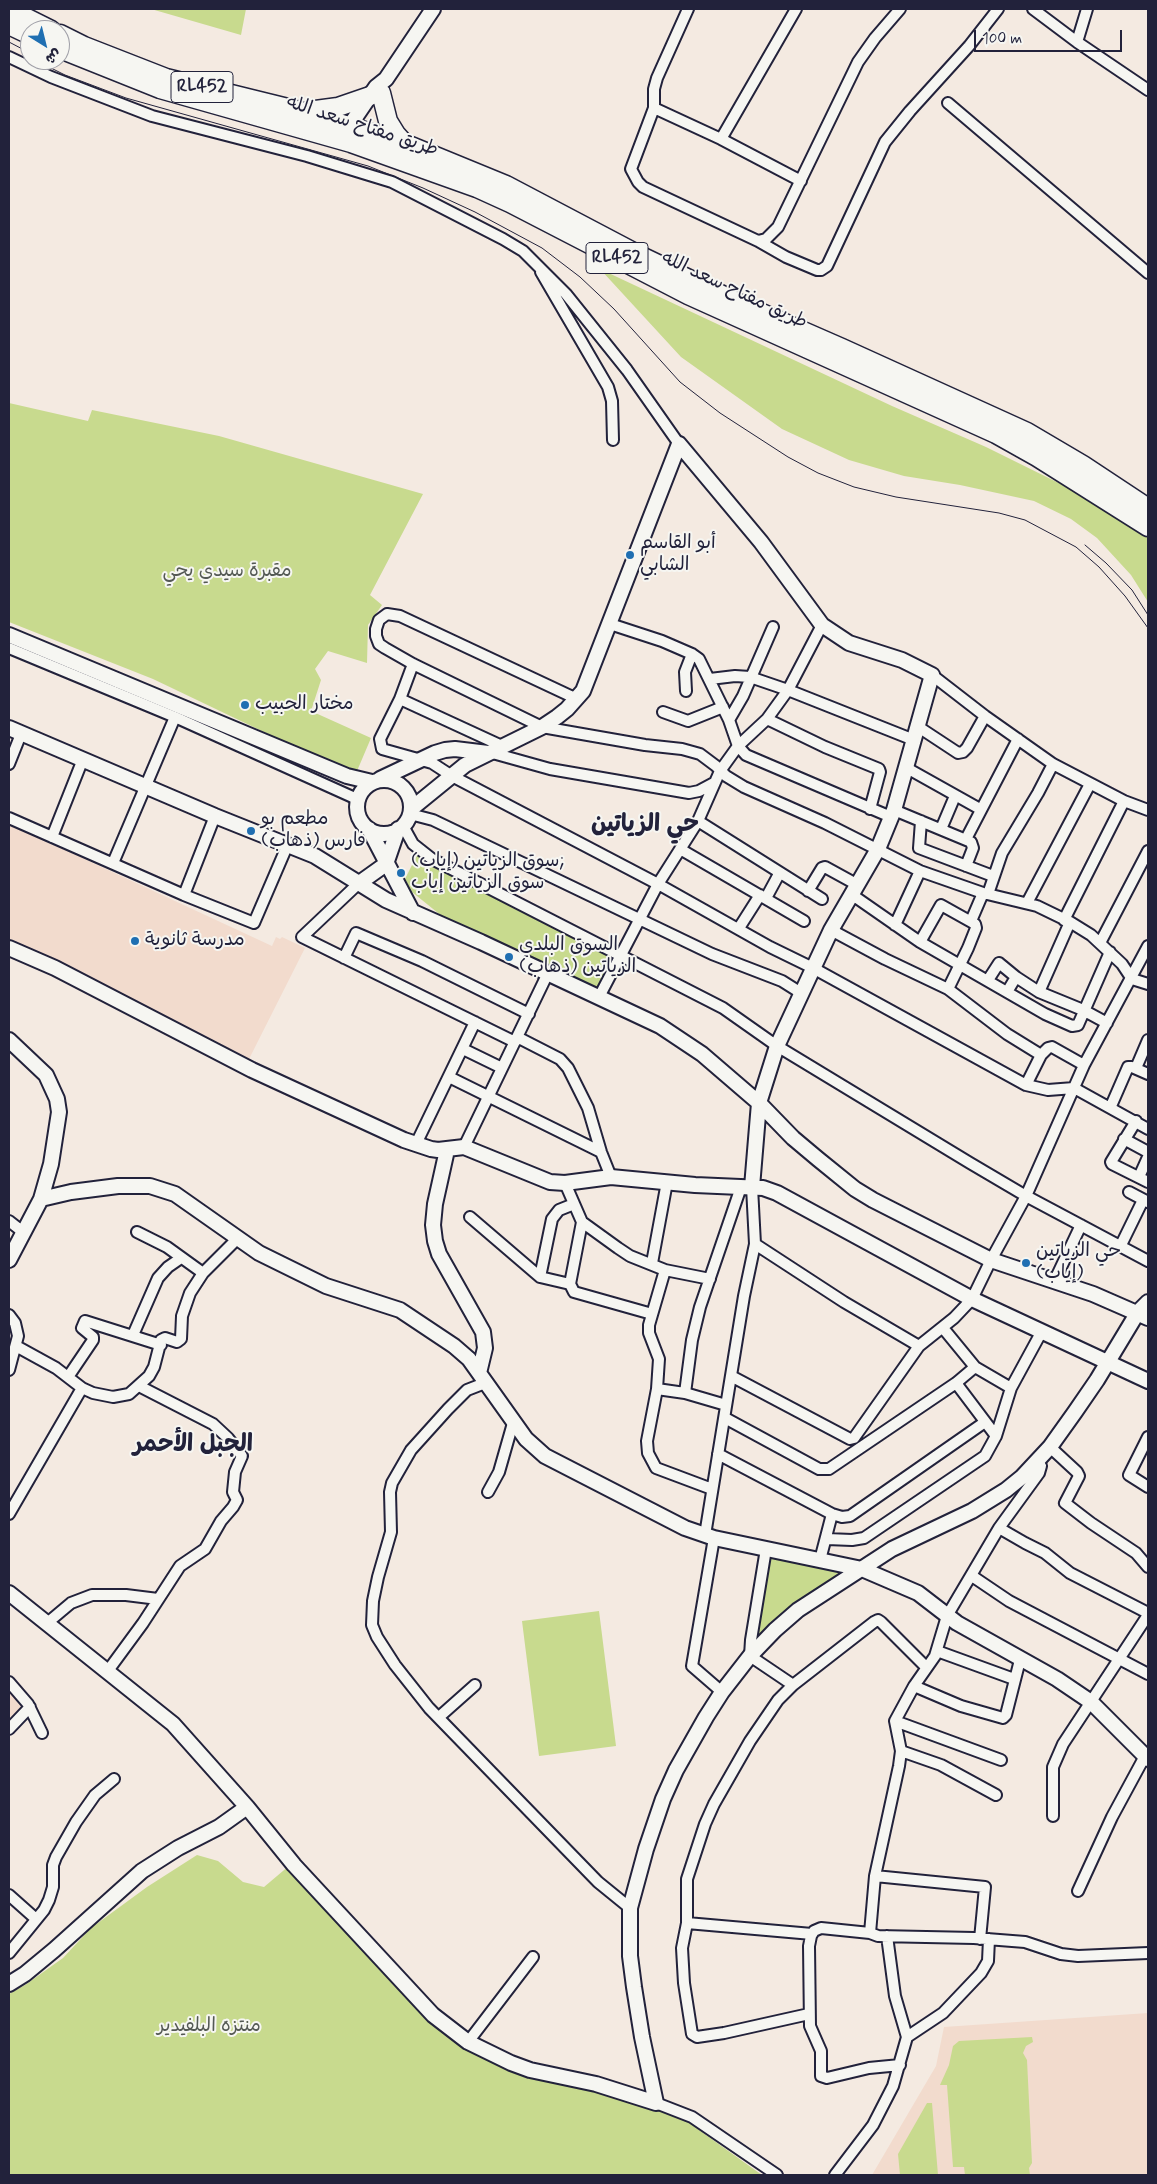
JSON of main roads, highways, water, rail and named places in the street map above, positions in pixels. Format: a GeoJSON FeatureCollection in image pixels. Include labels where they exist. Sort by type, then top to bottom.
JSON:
{"type":"FeatureCollection","features":[{"type":"Feature","properties":{"kind":"highway"},"geometry":{"type":"LineString","coordinates":[[9,9],[31,20]]}},
{"type":"Feature","properties":{"kind":"highway","name":"طريق مفتاح سعد الله"},"geometry":{"type":"LineString","coordinates":[[70,39],[166,78],[304,112],[350,135],[510,203],[688,295],[996,434],[1053,467],[1148,527]]}},
{"type":"Feature","properties":{"kind":"highway","name":"طريق مفتاح سعد الله"},"geometry":{"type":"LineString","coordinates":[[70,53],[160,89],[350,135],[406,144],[506,185],[639,255],[739,303],[1027,432],[1083,465],[1148,508]]}},
{"type":"Feature","properties":{"kind":"highway"},"geometry":{"type":"LineString","coordinates":[[304,112],[338,106],[379,89],[388,121],[396,134],[406,144]]}},
{"type":"Feature","properties":{"kind":"tram line"},"geometry":{"type":"LineString","coordinates":[[9,42],[20,48]]}},
{"type":"Feature","properties":{"kind":"tram line"},"geometry":{"type":"LineString","coordinates":[[55,70],[126,98],[368,166],[423,188],[475,212],[542,248],[580,277],[614,309],[680,382],[720,413],[788,457],[818,473],[854,487],[896,497],[999,513],[1025,520],[1076,547],[1099,567],[1125,596],[1148,628]]}},
{"type":"Feature","properties":{"kind":"tram line"},"geometry":{"type":"LineString","coordinates":[[1085,545],[1106,563],[1132,590],[1148,615]]}},
{"type":"Feature","properties":{"kind":"place","name":"أبو القاسم الشابي"},"geometry":{"type":"Point","coordinates":[630,555]}},
{"type":"Feature","properties":{"kind":"place","name":"مختار الحبيب"},"geometry":{"type":"Point","coordinates":[245,705]}},
{"type":"Feature","properties":{"kind":"place","name":"مطعم بو فارس (ذهاب)"},"geometry":{"type":"Point","coordinates":[251,831]}},
{"type":"Feature","properties":{"kind":"place","name":"سوق الزياتين (إياب); سوق الزياتين إياب"},"geometry":{"type":"Point","coordinates":[401,873]}},
{"type":"Feature","properties":{"kind":"place","name":"مدرسة ثانوية"},"geometry":{"type":"Point","coordinates":[135,941]}},
{"type":"Feature","properties":{"kind":"place","name":"السوق البلدي الزياتين (ذهاب)"},"geometry":{"type":"Point","coordinates":[509,957]}},
{"type":"Feature","properties":{"kind":"place","name":"حي الزياتين (إياب)"},"geometry":{"type":"Point","coordinates":[1026,1263]}},
{"type":"Feature","properties":{"kind":"district","name":"حي الزياتين"},"geometry":{"type":"Point","coordinates":[645,826]}},
{"type":"Feature","properties":{"kind":"district","name":"الجبل الأحمر"},"geometry":{"type":"Point","coordinates":[193,1446]}},
{"type":"Feature","properties":{"kind":"park label","name":"مقبرة سيدي يحي"},"geometry":{"type":"Point","coordinates":[227,572]}},
{"type":"Feature","properties":{"kind":"park label","name":"منتزه البلفيدير"},"geometry":{"type":"Point","coordinates":[209,2027]}}]}
